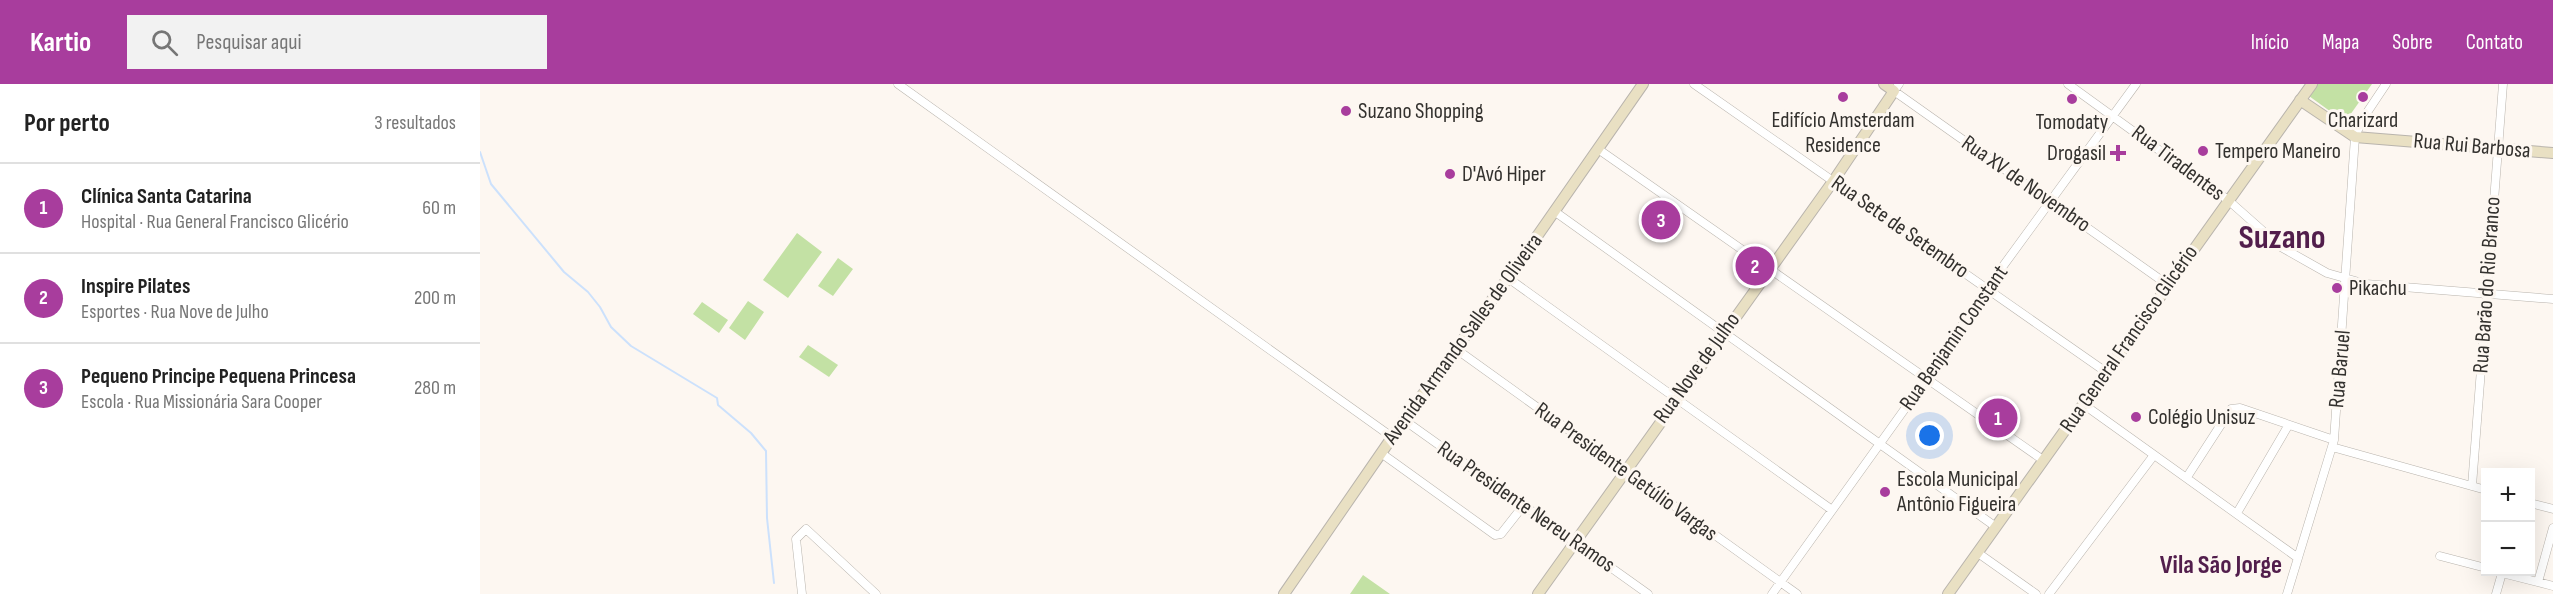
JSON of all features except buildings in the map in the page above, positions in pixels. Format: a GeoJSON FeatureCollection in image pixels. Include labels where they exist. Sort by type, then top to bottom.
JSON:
{"type":"FeatureCollection","features":[{"type":"Feature","properties":{"kind":"main road","name":"Avenida Armando Salles de Oliveira"},"geometry":{"type":"LineString","coordinates":[[1284,594],[1392,437],[1508,278],[1643,84]]}},
{"type":"Feature","properties":{"kind":"main road","name":"Rua XV de Novembro"},"geometry":{"type":"LineString","coordinates":[[1884,84],[1896,88]]}},
{"type":"Feature","properties":{"kind":"main road","name":"Rua General Francisco Glicério"},"geometry":{"type":"LineString","coordinates":[[1948,594],[2311,84]]}},
{"type":"Feature","properties":{"kind":"main road","name":"Rua Nove de Julho"},"geometry":{"type":"LineString","coordinates":[[1538,594],[1623,471],[1834,180],[1896,88]]}},
{"type":"Feature","properties":{"kind":"main road"},"geometry":{"type":"LineString","coordinates":[[2300,100],[2355,137]]}},
{"type":"Feature","properties":{"kind":"main road","name":"Rua Rui Barbosa"},"geometry":{"type":"LineString","coordinates":[[2355,137],[2553,153]]}},
{"type":"Feature","properties":{"kind":"street"},"geometry":{"type":"LineString","coordinates":[[898,84],[1392,437]]}},
{"type":"Feature","properties":{"kind":"street","name":"Rua Sete de Setembro"},"geometry":{"type":"LineString","coordinates":[[1694,84],[2106,372]]}},
{"type":"Feature","properties":{"kind":"street","name":"Rua Tiradentes"},"geometry":{"type":"LineString","coordinates":[[2068,84],[2228,200],[2281,248],[2309,265],[2347,280],[2366,284],[2553,299]]}},
{"type":"Feature","properties":{"kind":"street","name":"Rua Benjamin Constant"},"geometry":{"type":"LineString","coordinates":[[1773,594],[1927,378],[1987,288],[2053,201],[2136,84]]}},
{"type":"Feature","properties":{"kind":"street"},"geometry":{"type":"LineString","coordinates":[[2355,137],[2362,120],[2386,84]]}},
{"type":"Feature","properties":{"kind":"street","name":"Rua Barão do Rio Branco"},"geometry":{"type":"LineString","coordinates":[[2472,486],[2503,84]]}},
{"type":"Feature","properties":{"kind":"street","name":"Rua XV de Novembro"},"geometry":{"type":"LineString","coordinates":[[1896,88],[2168,285]]}},
{"type":"Feature","properties":{"kind":"street","name":"Rua Baruel"},"geometry":{"type":"LineString","coordinates":[[2287,594],[2333,444],[2347,280],[2355,137]]}},
{"type":"Feature","properties":{"kind":"street"},"geometry":{"type":"LineString","coordinates":[[1598,149],[2043,460]]}},
{"type":"Feature","properties":{"kind":"street"},"geometry":{"type":"LineString","coordinates":[[1554,211],[1996,527]]}},
{"type":"Feature","properties":{"kind":"street"},"geometry":{"type":"LineString","coordinates":[[1508,278],[1832,510]]}},
{"type":"Feature","properties":{"kind":"street","name":"Rua Presidente Getúlio Vargas"},"geometry":{"type":"LineString","coordinates":[[1456,348],[1623,471],[1797,594]]}},
{"type":"Feature","properties":{"kind":"street"},"geometry":{"type":"LineString","coordinates":[[2083,404],[2298,558]]}},
{"type":"Feature","properties":{"kind":"street"},"geometry":{"type":"LineString","coordinates":[[2187,477],[2227,411],[2240,408],[2333,444],[2481,488]]}},
{"type":"Feature","properties":{"kind":"street","name":"Rua Presidente Nereu Ramos"},"geometry":{"type":"LineString","coordinates":[[1404,420],[1648,594]]}},
{"type":"Feature","properties":{"kind":"street"},"geometry":{"type":"LineString","coordinates":[[2237,513],[2288,426]]}},
{"type":"Feature","properties":{"kind":"street"},"geometry":{"type":"LineString","coordinates":[[1381,453],[1496,535],[1501,534],[1523,506]]}},
{"type":"Feature","properties":{"kind":"street"},"geometry":{"type":"LineString","coordinates":[[2049,594],[2154,455]]}},
{"type":"Feature","properties":{"kind":"street"},"geometry":{"type":"LineString","coordinates":[[2535,504],[2553,509]]}},
{"type":"Feature","properties":{"kind":"street"},"geometry":{"type":"LineString","coordinates":[[2538,582],[2553,528]]}},
{"type":"Feature","properties":{"kind":"street"},"geometry":{"type":"LineString","coordinates":[[801,594],[796,539],[806,529],[876,594]]}},
{"type":"Feature","properties":{"kind":"street"},"geometry":{"type":"LineString","coordinates":[[1978,553],[2036,594]]}},
{"type":"Feature","properties":{"kind":"street"},"geometry":{"type":"LineString","coordinates":[[2440,556],[2481,567]]}},
{"type":"Feature","properties":{"kind":"street"},"geometry":{"type":"LineString","coordinates":[[2496,594],[2499,576]]}},
{"type":"Feature","properties":{"kind":"street"},"geometry":{"type":"LineString","coordinates":[[2515,576],[2553,586]]}},
{"type":"Feature","properties":{"kind":"green space"},"geometry":{"type":"Polygon","coordinates":[[[2317,84],[2372,84],[2345,122],[2309,96],[2317,84]]]}},
{"type":"Feature","properties":{"kind":"green space"},"geometry":{"type":"Polygon","coordinates":[[[797,233],[822,252],[788,298],[763,280],[797,233]]]}},
{"type":"Feature","properties":{"kind":"green space"},"geometry":{"type":"Polygon","coordinates":[[[838,258],[853,269],[833,296],[818,286],[838,258]]]}},
{"type":"Feature","properties":{"kind":"green space"},"geometry":{"type":"Polygon","coordinates":[[[748,301],[764,312],[745,340],[729,328],[748,301]]]}},
{"type":"Feature","properties":{"kind":"green space"},"geometry":{"type":"Polygon","coordinates":[[[702,302],[728,320],[719,333],[693,314],[702,302]]]}},
{"type":"Feature","properties":{"kind":"green space"},"geometry":{"type":"Polygon","coordinates":[[[808,345],[838,365],[829,377],[799,357],[808,345]]]}},
{"type":"Feature","properties":{"kind":"green space"},"geometry":{"type":"Polygon","coordinates":[[[1363,575],[1390,594],[1350,594],[1363,575]]]}},
{"type":"Feature","properties":{"kind":"waterway"},"geometry":{"type":"LineString","coordinates":[[480,152],[491,184],[564,272],[588,292],[611,327],[631,346],[717,398],[718,405],[751,433],[766,451],[767,518],[774,583]]}},
{"type":"Feature","properties":{"kind":"place","name":"Edifício Amsterdam Residence"},"geometry":{"type":"Point","coordinates":[1843,97]}},
{"type":"Feature","properties":{"kind":"place","name":"Charizard"},"geometry":{"type":"Point","coordinates":[2363,97]}},
{"type":"Feature","properties":{"kind":"place","name":"Tomodaty"},"geometry":{"type":"Point","coordinates":[2072,99]}},
{"type":"Feature","properties":{"kind":"place","name":"Suzano Shopping"},"geometry":{"type":"Point","coordinates":[1346,111]}},
{"type":"Feature","properties":{"kind":"place","name":"Tempero Maneiro"},"geometry":{"type":"Point","coordinates":[2203,151]}},
{"type":"Feature","properties":{"kind":"place","name":"Drogasil"},"geometry":{"type":"Point","coordinates":[2118,153]}},
{"type":"Feature","properties":{"kind":"place","name":"D'Avó Hiper"},"geometry":{"type":"Point","coordinates":[1450,174]}},
{"type":"Feature","properties":{"kind":"place","name":"Pequeno Principe Pequena Princesa"},"geometry":{"type":"Point","coordinates":[1661,220]}},
{"type":"Feature","properties":{"kind":"place","name":"Inspire Pilates"},"geometry":{"type":"Point","coordinates":[1755,266]}},
{"type":"Feature","properties":{"kind":"place","name":"Pikachu"},"geometry":{"type":"Point","coordinates":[2337,288]}},
{"type":"Feature","properties":{"kind":"place","name":"Colégio Unisuz"},"geometry":{"type":"Point","coordinates":[2136,417]}},
{"type":"Feature","properties":{"kind":"place","name":"Clínica Santa Catarina"},"geometry":{"type":"Point","coordinates":[1998,418]}},
{"type":"Feature","properties":{"kind":"place","name":"Escola Municipal Antônio Figueira"},"geometry":{"type":"Point","coordinates":[1885,492]}},
{"type":"Feature","properties":{"kind":"district","name":"Suzano"},"geometry":{"type":"Point","coordinates":[2282,237]}},
{"type":"Feature","properties":{"kind":"district","name":"Vila São Jorge"},"geometry":{"type":"Point","coordinates":[2221,565]}}]}
